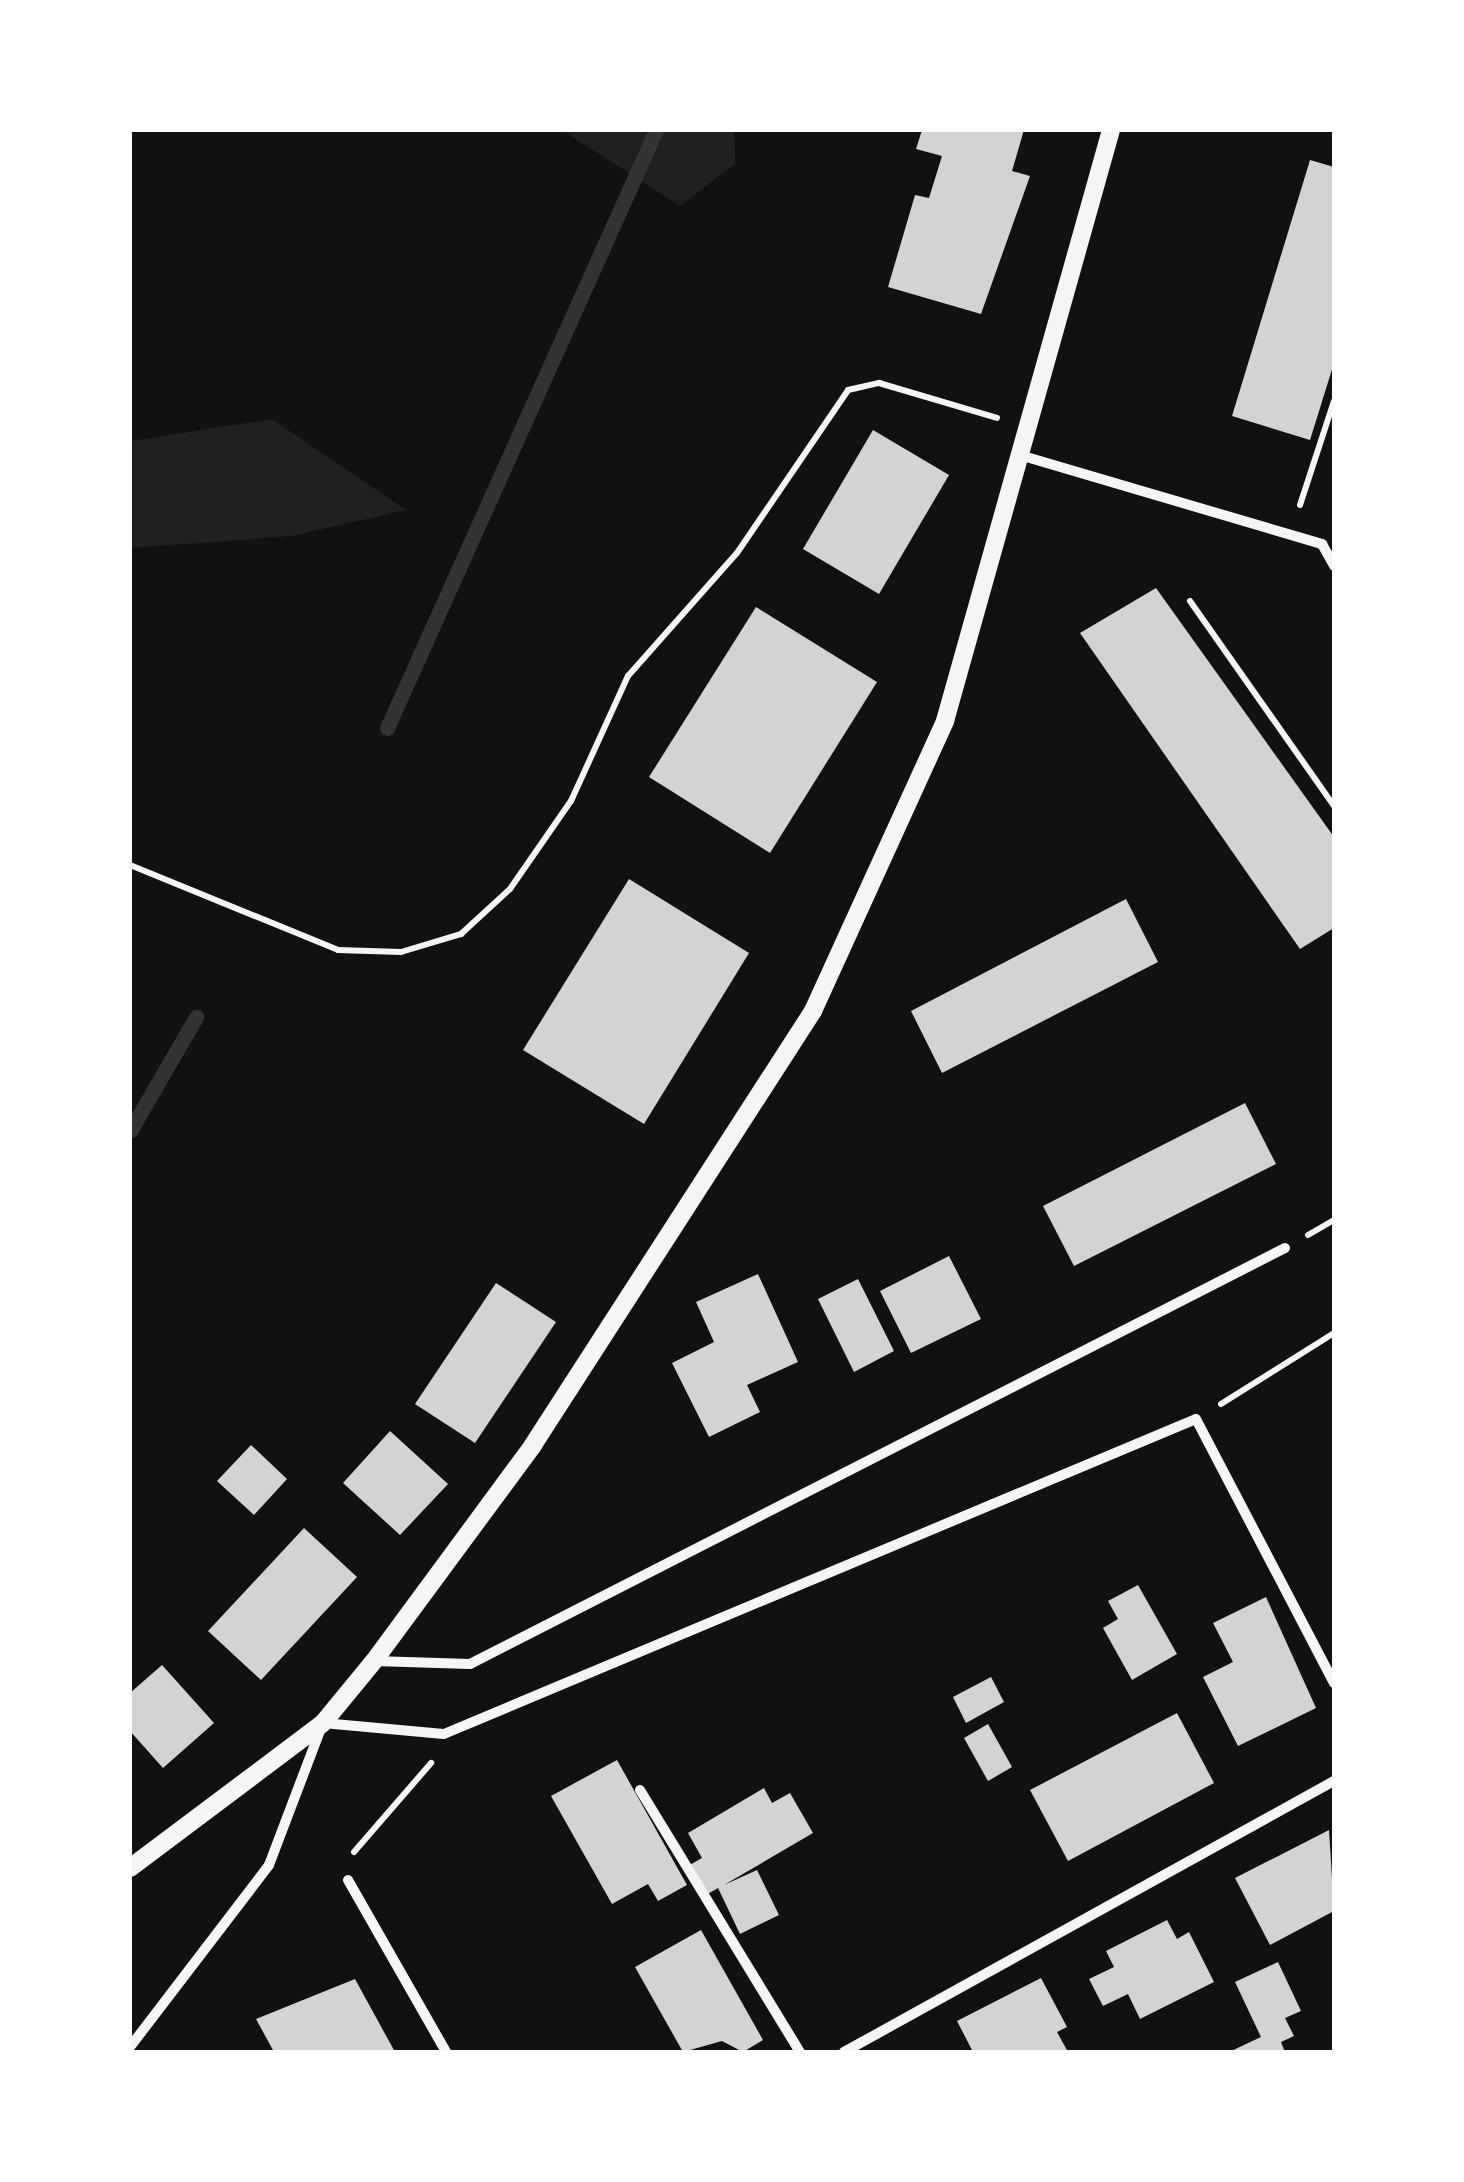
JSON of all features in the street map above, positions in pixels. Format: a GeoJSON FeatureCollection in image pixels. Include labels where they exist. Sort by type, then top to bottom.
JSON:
{"type":"FeatureCollection","features":[{"type":"Feature","properties":{"kind":"street"},"geometry":{"type":"LineString","coordinates":[[130,1868],[323,1723],[374,1661],[533,1445],[814,1012],[945,721],[1023,456],[1111,130]]}},
{"type":"Feature","properties":{"kind":"street"},"geometry":{"type":"LineString","coordinates":[[1023,456],[1328,544],[1334,566]]}},
{"type":"Feature","properties":{"kind":"street"},"geometry":{"type":"LineString","coordinates":[[374,1661],[470,1664],[1285,1248]]}},
{"type":"Feature","properties":{"kind":"street"},"geometry":{"type":"LineString","coordinates":[[323,1723],[444,1734],[1196,1419],[1334,1683]]}},
{"type":"Feature","properties":{"kind":"street"},"geometry":{"type":"LineString","coordinates":[[130,2047],[269,1865],[323,1723]]}},
{"type":"Feature","properties":{"kind":"street"},"geometry":{"type":"LineString","coordinates":[[844,2052],[1334,1781]]}},
{"type":"Feature","properties":{"kind":"street"},"geometry":{"type":"LineString","coordinates":[[640,1790],[800,2052]]}},
{"type":"Feature","properties":{"kind":"street"},"geometry":{"type":"LineString","coordinates":[[348,1880],[446,2052]]}},
{"type":"Feature","properties":{"kind":"path"},"geometry":{"type":"LineString","coordinates":[[130,865],[338,950],[401,952],[461,934],[510,889],[571,801],[628,676],[737,554],[848,390],[879,384],[1030,428]]}},
{"type":"Feature","properties":{"kind":"path"},"geometry":{"type":"LineString","coordinates":[[1291,535],[1334,400]]}},
{"type":"Feature","properties":{"kind":"path"},"geometry":{"type":"LineString","coordinates":[[1190,600],[1334,806]]}},
{"type":"Feature","properties":{"kind":"path"},"geometry":{"type":"LineString","coordinates":[[1196,1419],[1334,1333]]}},
{"type":"Feature","properties":{"kind":"path"},"geometry":{"type":"LineString","coordinates":[[348,1880],[355,1850],[444,1734]]}},
{"type":"Feature","properties":{"kind":"shaded area"},"geometry":{"type":"Polygon","coordinates":[[[562,130],[734,130],[735,164],[680,206],[562,130]]]}},
{"type":"Feature","properties":{"kind":"shaded area"},"geometry":{"type":"Polygon","coordinates":[[[272,419],[406,510],[292,536],[130,548],[130,441],[272,419]]]}},
{"type":"Feature","properties":{"kind":"building"},"geometry":{"type":"Polygon","coordinates":[[[922,130],[1024,130],[1012,171],[1030,176],[981,314],[888,287],[915,195],[929,198],[942,156],[916,149],[922,130]]]}},
{"type":"Feature","properties":{"kind":"building"},"geometry":{"type":"Polygon","coordinates":[[[1310,160],[1334,167],[1334,363],[1310,440],[1232,416],[1310,160]]]}},
{"type":"Feature","properties":{"kind":"building"},"geometry":{"type":"Polygon","coordinates":[[[873,430],[949,475],[879,594],[803,549],[873,430]]]}},
{"type":"Feature","properties":{"kind":"building"},"geometry":{"type":"Polygon","coordinates":[[[1156,588],[1334,837],[1334,928],[1300,949],[1080,633],[1156,588]]]}},
{"type":"Feature","properties":{"kind":"building"},"geometry":{"type":"Polygon","coordinates":[[[756,607],[877,682],[770,853],[649,777],[756,607]]]}},
{"type":"Feature","properties":{"kind":"building"},"geometry":{"type":"Polygon","coordinates":[[[629,879],[749,953],[644,1124],[523,1050],[629,879]]]}},
{"type":"Feature","properties":{"kind":"building"},"geometry":{"type":"Polygon","coordinates":[[[1126,899],[1158,962],[942,1073],[911,1011],[1126,899]]]}},
{"type":"Feature","properties":{"kind":"building"},"geometry":{"type":"Polygon","coordinates":[[[1245,1103],[1276,1164],[1074,1266],[1043,1206],[1245,1103]]]}},
{"type":"Feature","properties":{"kind":"building"},"geometry":{"type":"Polygon","coordinates":[[[949,1256],[981,1319],[911,1353],[880,1291],[949,1256]]]}},
{"type":"Feature","properties":{"kind":"building"},"geometry":{"type":"Polygon","coordinates":[[[758,1274],[798,1362],[747,1385],[760,1412],[709,1437],[672,1363],[714,1342],[696,1302],[758,1274]]]}},
{"type":"Feature","properties":{"kind":"building"},"geometry":{"type":"Polygon","coordinates":[[[858,1279],[894,1351],[854,1372],[818,1299],[858,1279]]]}},
{"type":"Feature","properties":{"kind":"building"},"geometry":{"type":"Polygon","coordinates":[[[496,1283],[556,1322],[475,1443],[415,1404],[496,1283]]]}},
{"type":"Feature","properties":{"kind":"building"},"geometry":{"type":"Polygon","coordinates":[[[390,1431],[448,1484],[400,1535],[343,1483],[390,1431]]]}},
{"type":"Feature","properties":{"kind":"building"},"geometry":{"type":"Polygon","coordinates":[[[251,1445],[287,1479],[254,1515],[217,1481],[251,1445]]]}},
{"type":"Feature","properties":{"kind":"building"},"geometry":{"type":"Polygon","coordinates":[[[304,1528],[357,1577],[261,1680],[208,1631],[304,1528]]]}},
{"type":"Feature","properties":{"kind":"building"},"geometry":{"type":"Polygon","coordinates":[[[1138,1585],[1177,1654],[1132,1680],[1103,1628],[1118,1619],[1108,1601],[1138,1585]]]}},
{"type":"Feature","properties":{"kind":"building"},"geometry":{"type":"Polygon","coordinates":[[[1266,1597],[1316,1708],[1238,1746],[1203,1677],[1233,1662],[1213,1623],[1266,1597]]]}},
{"type":"Feature","properties":{"kind":"building"},"geometry":{"type":"Polygon","coordinates":[[[162,1665],[214,1723],[163,1768],[130,1731],[130,1693],[162,1665]]]}},
{"type":"Feature","properties":{"kind":"building"},"geometry":{"type":"Polygon","coordinates":[[[991,1677],[1004,1702],[966,1723],[953,1697],[991,1677]]]}},
{"type":"Feature","properties":{"kind":"building"},"geometry":{"type":"Polygon","coordinates":[[[1177,1713],[1214,1783],[1068,1861],[1030,1790],[1177,1713]]]}},
{"type":"Feature","properties":{"kind":"building"},"geometry":{"type":"Polygon","coordinates":[[[988,1724],[1012,1767],[988,1781],[964,1738],[988,1724]]]}},
{"type":"Feature","properties":{"kind":"building"},"geometry":{"type":"Polygon","coordinates":[[[617,1760],[687,1885],[658,1901],[648,1884],[612,1904],[551,1796],[617,1760]]]}},
{"type":"Feature","properties":{"kind":"building"},"geometry":{"type":"Polygon","coordinates":[[[764,1788],[772,1803],[790,1793],[813,1833],[724,1885],[757,1870],[779,1915],[740,1934],[718,1888],[706,1895],[688,1866],[702,1858],[688,1833],[764,1788]]]}},
{"type":"Feature","properties":{"kind":"building"},"geometry":{"type":"Polygon","coordinates":[[[1329,1830],[1334,1911],[1270,1945],[1235,1878],[1329,1830]]]}},
{"type":"Feature","properties":{"kind":"building"},"geometry":{"type":"Polygon","coordinates":[[[1167,1920],[1177,1939],[1189,1932],[1214,1982],[1140,2019],[1128,1994],[1103,2006],[1089,1979],[1114,1967],[1106,1951],[1167,1920]]]}},
{"type":"Feature","properties":{"kind":"building"},"geometry":{"type":"Polygon","coordinates":[[[701,1930],[763,2040],[743,2052],[722,2041],[683,2052],[635,1967],[701,1930]]]}},
{"type":"Feature","properties":{"kind":"building"},"geometry":{"type":"Polygon","coordinates":[[[1278,1962],[1301,2011],[1285,2018],[1294,2036],[1281,2042],[1285,2052],[1229,2052],[1261,2037],[1235,1982],[1278,1962]]]}},
{"type":"Feature","properties":{"kind":"building"},"geometry":{"type":"Polygon","coordinates":[[[1041,1978],[1067,2027],[1057,2032],[1068,2052],[973,2052],[957,2021],[1041,1978]]]}},
{"type":"Feature","properties":{"kind":"building"},"geometry":{"type":"Polygon","coordinates":[[[355,1979],[395,2052],[274,2052],[256,2019],[355,1979]]]}},
{"type":"Feature","properties":{"kind":"waterway"},"geometry":{"type":"LineString","coordinates":[[387,728],[656,130]]}},
{"type":"Feature","properties":{"kind":"waterway"},"geometry":{"type":"LineString","coordinates":[[130,1131],[196,1017]]}}]}
